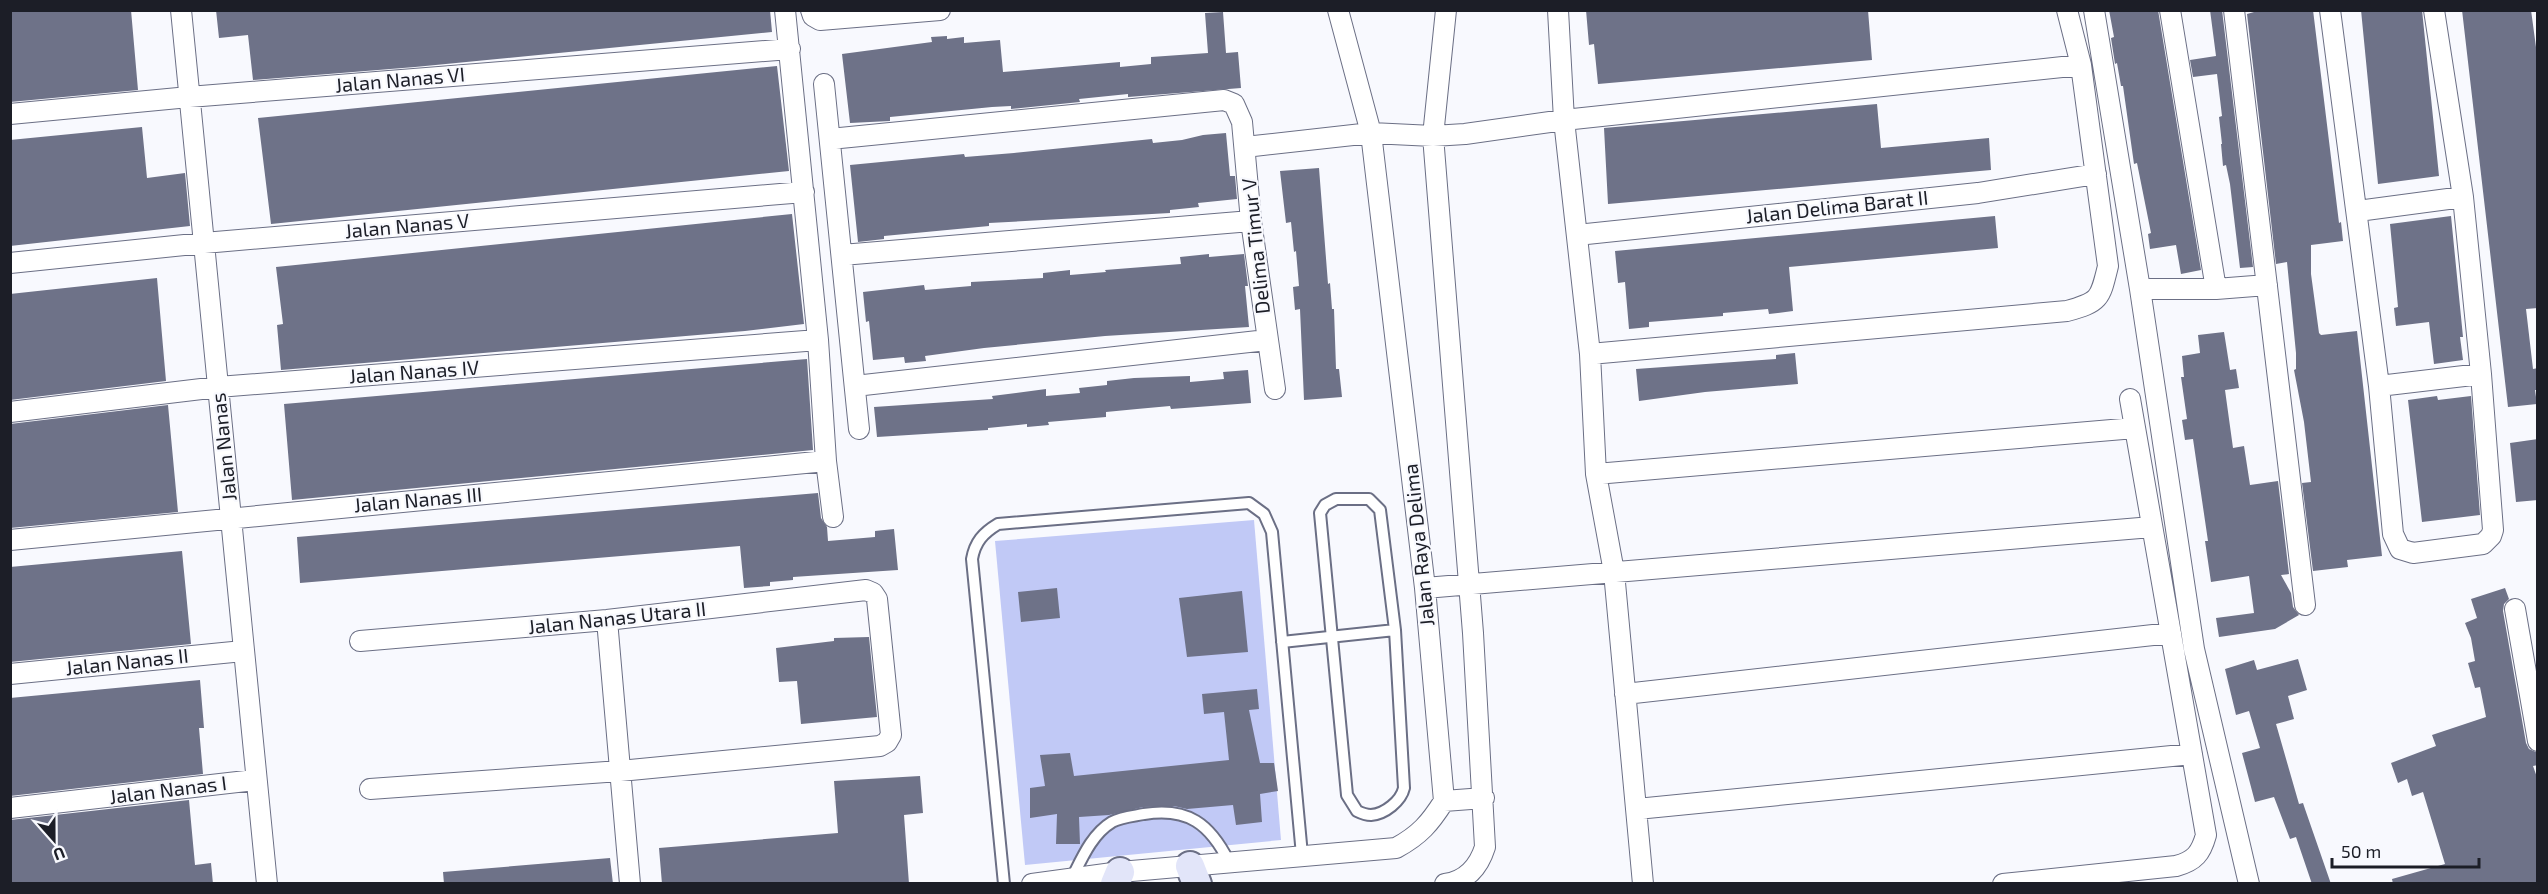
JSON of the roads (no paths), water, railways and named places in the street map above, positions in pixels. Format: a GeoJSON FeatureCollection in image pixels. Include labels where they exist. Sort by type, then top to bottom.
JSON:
{"type":"FeatureCollection","features":[{"type":"Feature","properties":{"kind":"street","name":"Jalan Nanas"},"geometry":{"type":"LineString","coordinates":[[182,10],[255,780],[267,884]]}},
{"type":"Feature","properties":{"kind":"street"},"geometry":{"type":"LineString","coordinates":[[785,10],[833,517]]}},
{"type":"Feature","properties":{"kind":"street"},"geometry":{"type":"LineString","coordinates":[[811,10],[813,16],[820,20],[940,10]]}},
{"type":"Feature","properties":{"kind":"street","name":"Jalan Raya Delima"},"geometry":{"type":"LineString","coordinates":[[1338,10],[1371,133],[1425,588],[1444,801]]}},
{"type":"Feature","properties":{"kind":"street"},"geometry":{"type":"LineString","coordinates":[[1445,884],[1471,873],[1481,861],[1485,846],[1484,798],[1469,583],[1433,136],[1446,10]]}},
{"type":"Feature","properties":{"kind":"street"},"geometry":{"type":"LineString","coordinates":[[1558,10],[1564,120],[1590,354],[1596,474],[1614,572],[1644,884]]}},
{"type":"Feature","properties":{"kind":"street"},"geometry":{"type":"LineString","coordinates":[[1590,354],[2067,311],[2090,305],[2098,298],[2108,266],[2081,65],[2067,10]]}},
{"type":"Feature","properties":{"kind":"street"},"geometry":{"type":"LineString","coordinates":[[2094,10],[2140,290],[2194,649],[2249,884]]}},
{"type":"Feature","properties":{"kind":"street"},"geometry":{"type":"LineString","coordinates":[[2170,10],[2216,289]]}},
{"type":"Feature","properties":{"kind":"street"},"geometry":{"type":"LineString","coordinates":[[2234,10],[2305,605]]}},
{"type":"Feature","properties":{"kind":"street"},"geometry":{"type":"LineString","coordinates":[[2330,10],[2358,211],[2379,386],[2393,534],[2400,549],[2413,553],[2483,544],[2492,536],[2481,374],[2463,197],[2434,10]]}},
{"type":"Feature","properties":{"kind":"street","name":"Jalan Nanas VI"},"geometry":{"type":"LineString","coordinates":[[10,114],[189,97],[789,49]]}},
{"type":"Feature","properties":{"kind":"street"},"geometry":{"type":"LineString","coordinates":[[1245,147],[1371,133],[1433,136],[1465,134],[1564,120],[2081,65]]}},
{"type":"Feature","properties":{"kind":"street"},"geometry":{"type":"LineString","coordinates":[[824,84],[859,429]]}},
{"type":"Feature","properties":{"kind":"street","name":"Delima Timur V"},"geometry":{"type":"LineString","coordinates":[[830,140],[1224,100],[1234,104],[1242,122],[1251,221],[1275,389]]}},
{"type":"Feature","properties":{"kind":"street","name":"Jalan Delima Barat II"},"geometry":{"type":"LineString","coordinates":[[1577,235],[1978,192],[2096,174]]}},
{"type":"Feature","properties":{"kind":"street","name":"Jalan Nanas V"},"geometry":{"type":"LineString","coordinates":[[10,263],[204,243],[804,192]]}},
{"type":"Feature","properties":{"kind":"street"},"geometry":{"type":"LineString","coordinates":[[2358,211],[2463,197]]}},
{"type":"Feature","properties":{"kind":"street"},"geometry":{"type":"LineString","coordinates":[[842,255],[1251,221]]}},
{"type":"Feature","properties":{"kind":"street"},"geometry":{"type":"LineString","coordinates":[[2140,290],[2216,289],[2267,285]]}},
{"type":"Feature","properties":{"kind":"street","name":"Jalan Nanas IV"},"geometry":{"type":"LineString","coordinates":[[10,412],[218,387],[818,340]]}},
{"type":"Feature","properties":{"kind":"street"},"geometry":{"type":"LineString","coordinates":[[855,386],[1267,340]]}},
{"type":"Feature","properties":{"kind":"street"},"geometry":{"type":"LineString","coordinates":[[2379,386],[2481,374]]}},
{"type":"Feature","properties":{"kind":"street"},"geometry":{"type":"LineString","coordinates":[[2003,884],[2176,866],[2196,858],[2202,849],[2206,835],[2130,399]]}},
{"type":"Feature","properties":{"kind":"street"},"geometry":{"type":"LineString","coordinates":[[1596,474],[2135,428]]}},
{"type":"Feature","properties":{"kind":"street","name":"Jalan Nanas III"},"geometry":{"type":"LineString","coordinates":[[10,540],[826,461]]}},
{"type":"Feature","properties":{"kind":"street"},"geometry":{"type":"LineString","coordinates":[[1425,588],[2152,527]]}},
{"type":"Feature","properties":{"kind":"street","name":"Jalan Nanas Utara II"},"geometry":{"type":"LineString","coordinates":[[360,641],[607,620],[866,590],[873,593],[877,599],[890,724],[891,735],[887,742],[880,746],[620,771]]}},
{"type":"Feature","properties":{"kind":"street"},"geometry":{"type":"LineString","coordinates":[[2514,609],[2538,741]]}},
{"type":"Feature","properties":{"kind":"street"},"geometry":{"type":"LineString","coordinates":[[607,620],[630,884]]}},
{"type":"Feature","properties":{"kind":"street"},"geometry":{"type":"LineString","coordinates":[[1625,694],[2171,633]]}},
{"type":"Feature","properties":{"kind":"street","name":"Jalan Nanas II"},"geometry":{"type":"LineString","coordinates":[[10,674],[243,651]]}},
{"type":"Feature","properties":{"kind":"street"},"geometry":{"type":"LineString","coordinates":[[1637,809],[2192,754]]}},
{"type":"Feature","properties":{"kind":"street"},"geometry":{"type":"LineString","coordinates":[[370,789],[620,771]]}},
{"type":"Feature","properties":{"kind":"street","name":"Jalan Nanas I"},"geometry":{"type":"LineString","coordinates":[[10,808],[255,780]]}},
{"type":"Feature","properties":{"kind":"street"},"geometry":{"type":"LineString","coordinates":[[1032,884],[1072,878],[1117,878],[1189,872],[1229,862],[1396,848],[1416,838],[1432,820],[1444,801],[1484,798]]}},
{"type":"Feature","properties":{"kind":"lane"},"geometry":{"type":"LineString","coordinates":[[1336,499],[1369,499],[1380,510],[1395,630],[1404,788],[1400,799],[1382,812],[1370,815],[1357,811],[1347,795],[1331,636],[1320,513],[1325,505],[1336,499]]}},
{"type":"Feature","properties":{"kind":"lane"},"geometry":{"type":"LineString","coordinates":[[1004,884],[972,559],[974,547],[987,530],[998,524],[1249,503],[1264,514],[1272,532],[1302,855]]}},
{"type":"Feature","properties":{"kind":"lane"},"geometry":{"type":"LineString","coordinates":[[1282,642],[1395,630]]}},
{"type":"Feature","properties":{"kind":"lane"},"geometry":{"type":"LineString","coordinates":[[1072,878],[1095,837],[1113,822],[1152,813],[1175,813],[1200,823],[1218,840],[1229,862]]}}]}
